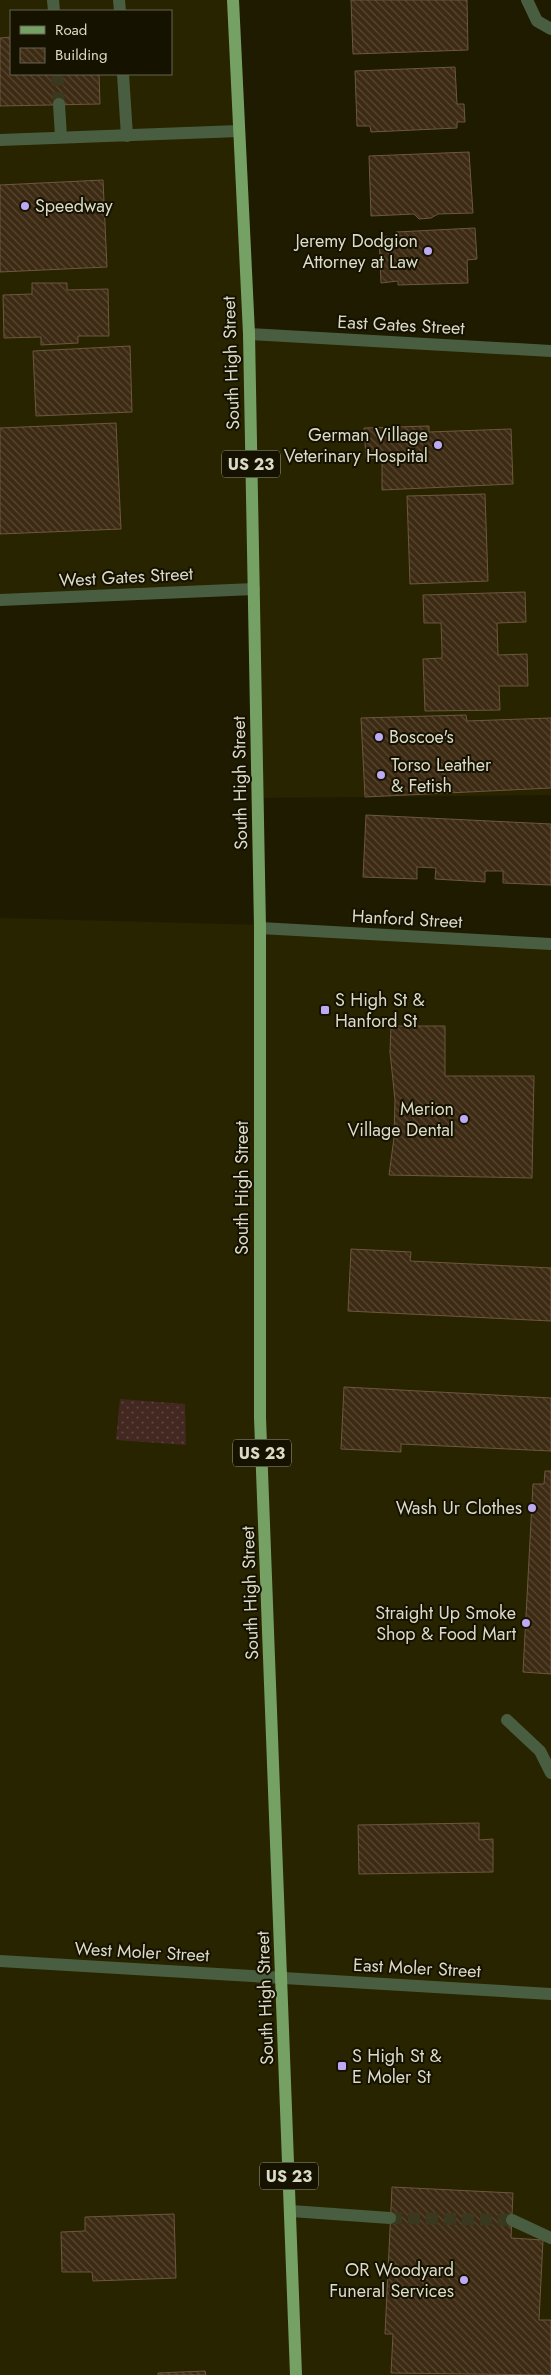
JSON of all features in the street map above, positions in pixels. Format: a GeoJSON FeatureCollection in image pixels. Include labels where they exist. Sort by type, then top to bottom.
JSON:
{"type":"FeatureCollection","features":[{"type":"Feature","properties":{"kind":"main road","name":"South High Street"},"geometry":{"type":"LineString","coordinates":[[233,0],[249,334],[254,589],[260,928],[260,1418],[296,2375]]}},
{"type":"Feature","properties":{"kind":"street"},"geometry":{"type":"LineString","coordinates":[[527,0],[537,21],[551,29]]}},
{"type":"Feature","properties":{"kind":"street"},"geometry":{"type":"LineString","coordinates":[[123,75],[127,136]]}},
{"type":"Feature","properties":{"kind":"street"},"geometry":{"type":"LineString","coordinates":[[59,104],[61,137]]}},
{"type":"Feature","properties":{"kind":"street"},"geometry":{"type":"LineString","coordinates":[[0,140],[239,131]]}},
{"type":"Feature","properties":{"kind":"street","name":"East Gates Street"},"geometry":{"type":"LineString","coordinates":[[249,334],[551,351]]}},
{"type":"Feature","properties":{"kind":"street","name":"West Gates Street"},"geometry":{"type":"LineString","coordinates":[[0,600],[254,589]]}},
{"type":"Feature","properties":{"kind":"street","name":"Hanford Street"},"geometry":{"type":"LineString","coordinates":[[260,928],[551,944]]}},
{"type":"Feature","properties":{"kind":"street"},"geometry":{"type":"LineString","coordinates":[[507,1720],[540,1751],[551,1773]]}},
{"type":"Feature","properties":{"kind":"street","name":"West Moler Street"},"geometry":{"type":"LineString","coordinates":[[0,1961],[282,1978]]}},
{"type":"Feature","properties":{"kind":"street","name":"East Moler Street"},"geometry":{"type":"LineString","coordinates":[[282,1978],[551,1994]]}},
{"type":"Feature","properties":{"kind":"street"},"geometry":{"type":"LineString","coordinates":[[291,2211],[390,2218]]}},
{"type":"Feature","properties":{"kind":"street"},"geometry":{"type":"LineString","coordinates":[[512,2220],[551,2238]]}},
{"type":"Feature","properties":{"kind":"shaded area"},"geometry":{"type":"Polygon","coordinates":[[[0,0],[239,0],[255,330],[551,349],[551,795],[262,798],[254,587],[0,595],[0,0]]]}},
{"type":"Feature","properties":{"kind":"shaded area"},"geometry":{"type":"Polygon","coordinates":[[[0,918],[264,925],[551,942],[551,2375],[0,2375],[0,918]]]}},
{"type":"Feature","properties":{"kind":"shaded area"},"geometry":{"type":"Polygon","coordinates":[[[120,1399],[185,1404],[186,1445],[116,1440],[120,1399]]]}},
{"type":"Feature","properties":{"kind":"building"},"geometry":{"type":"Polygon","coordinates":[[[351,0],[467,0],[468,50],[353,54],[351,0]]]}},
{"type":"Feature","properties":{"kind":"building"},"geometry":{"type":"Polygon","coordinates":[[[10,37],[10,75],[99,75],[100,104],[0,106],[0,38],[10,37]]]}},
{"type":"Feature","properties":{"kind":"building"},"geometry":{"type":"Polygon","coordinates":[[[455,67],[457,104],[464,104],[465,122],[457,122],[457,128],[371,132],[370,126],[357,126],[355,71],[455,67]]]}},
{"type":"Feature","properties":{"kind":"building"},"geometry":{"type":"Polygon","coordinates":[[[469,152],[473,213],[438,214],[431,218],[419,219],[414,214],[371,216],[369,156],[469,152]]]}},
{"type":"Feature","properties":{"kind":"building"},"geometry":{"type":"Polygon","coordinates":[[[103,180],[107,267],[0,272],[0,185],[103,180]]]}},
{"type":"Feature","properties":{"kind":"building","name":"Jeremy Dodgion Attorney at Law"},"geometry":{"type":"Polygon","coordinates":[[[475,228],[477,259],[467,260],[468,283],[398,285],[398,281],[381,283],[379,237],[396,237],[396,232],[475,228]]]}},
{"type":"Feature","properties":{"kind":"building"},"geometry":{"type":"Polygon","coordinates":[[[32,283],[67,283],[67,290],[108,289],[109,336],[78,336],[78,343],[41,345],[41,337],[4,338],[3,295],[32,294],[32,283]]]}},
{"type":"Feature","properties":{"kind":"building"},"geometry":{"type":"Polygon","coordinates":[[[130,346],[132,412],[36,416],[33,351],[130,346]]]}},
{"type":"Feature","properties":{"kind":"building"},"geometry":{"type":"Polygon","coordinates":[[[116,423],[121,529],[0,534],[0,428],[116,423]]]}},
{"type":"Feature","properties":{"kind":"building","name":"German Village Veterinary Hospital"},"geometry":{"type":"Polygon","coordinates":[[[429,426],[429,432],[511,429],[513,484],[382,490],[382,458],[366,458],[364,428],[429,426]]]}},
{"type":"Feature","properties":{"kind":"building"},"geometry":{"type":"Polygon","coordinates":[[[485,494],[488,581],[410,584],[407,496],[485,494]]]}},
{"type":"Feature","properties":{"kind":"building"},"geometry":{"type":"Polygon","coordinates":[[[525,592],[526,622],[497,623],[498,655],[527,654],[528,686],[499,686],[500,710],[425,711],[423,659],[442,658],[442,649],[441,623],[424,623],[423,595],[525,592]]]}},
{"type":"Feature","properties":{"kind":"building"},"geometry":{"type":"Polygon","coordinates":[[[466,715],[467,721],[551,718],[551,788],[365,797],[361,718],[466,715]]]}},
{"type":"Feature","properties":{"kind":"building"},"geometry":{"type":"Polygon","coordinates":[[[366,815],[551,824],[551,885],[503,883],[503,871],[485,871],[485,882],[435,879],[436,868],[417,867],[417,879],[363,877],[366,815]]]}},
{"type":"Feature","properties":{"kind":"building","name":"Merion Village Dental"},"geometry":{"type":"Polygon","coordinates":[[[391,1026],[445,1026],[445,1076],[534,1076],[532,1178],[389,1175],[394,1138],[395,1100],[390,1052],[391,1026]]]}},
{"type":"Feature","properties":{"kind":"building"},"geometry":{"type":"Polygon","coordinates":[[[351,1249],[411,1252],[410,1261],[551,1268],[551,1321],[348,1311],[351,1249]]]}},
{"type":"Feature","properties":{"kind":"building"},"geometry":{"type":"Polygon","coordinates":[[[344,1387],[551,1398],[551,1451],[401,1444],[401,1452],[341,1449],[344,1387]]]}},
{"type":"Feature","properties":{"kind":"building"},"geometry":{"type":"Polygon","coordinates":[[[545,1471],[551,1471],[551,1674],[523,1672],[533,1484],[544,1484],[545,1471]]]}},
{"type":"Feature","properties":{"kind":"building"},"geometry":{"type":"Polygon","coordinates":[[[479,1823],[479,1840],[493,1839],[493,1872],[359,1874],[358,1825],[479,1823]]]}},
{"type":"Feature","properties":{"kind":"building","name":"OR Woodyard Funeral Services"},"geometry":{"type":"Polygon","coordinates":[[[392,2187],[513,2193],[511,2238],[543,2240],[539,2320],[551,2320],[551,2375],[391,2373],[393,2334],[385,2334],[392,2187]]]}},
{"type":"Feature","properties":{"kind":"building"},"geometry":{"type":"Polygon","coordinates":[[[174,2214],[176,2278],[93,2281],[92,2272],[62,2272],[61,2232],[85,2231],[85,2217],[174,2214]]]}},
{"type":"Feature","properties":{"kind":"building"},"geometry":{"type":"Polygon","coordinates":[[[205,2371],[206,2375],[158,2375],[158,2373],[205,2371]]]}},
{"type":"Feature","properties":{"kind":"tunnel"},"geometry":{"type":"LineString","coordinates":[[57,75],[59,104]]}},
{"type":"Feature","properties":{"kind":"tunnel"},"geometry":{"type":"LineString","coordinates":[[390,2218],[512,2220]]}},
{"type":"Feature","properties":{"kind":"place","name":"Speedway"},"geometry":{"type":"Point","coordinates":[25,206]}},
{"type":"Feature","properties":{"kind":"place","name":"Jeremy Dodgion Attorney at Law"},"geometry":{"type":"Point","coordinates":[428,251]}},
{"type":"Feature","properties":{"kind":"place","name":"German Village Veterinary Hospital"},"geometry":{"type":"Point","coordinates":[438,445]}},
{"type":"Feature","properties":{"kind":"place","name":"Boscoe's"},"geometry":{"type":"Point","coordinates":[379,737]}},
{"type":"Feature","properties":{"kind":"place","name":"Torso Leather & Fetish"},"geometry":{"type":"Point","coordinates":[381,775]}},
{"type":"Feature","properties":{"kind":"place","name":"S High St & Hanford St"},"geometry":{"type":"Point","coordinates":[325,1010]}},
{"type":"Feature","properties":{"kind":"place","name":"Merion Village Dental"},"geometry":{"type":"Point","coordinates":[464,1119]}},
{"type":"Feature","properties":{"kind":"place","name":"Wash Ur Clothes"},"geometry":{"type":"Point","coordinates":[532,1508]}},
{"type":"Feature","properties":{"kind":"place","name":"Straight Up Smoke Shop & Food Mart"},"geometry":{"type":"Point","coordinates":[526,1623]}},
{"type":"Feature","properties":{"kind":"place","name":"S High St & E Moler St"},"geometry":{"type":"Point","coordinates":[342,2066]}},
{"type":"Feature","properties":{"kind":"place","name":"OR Woodyard Funeral Services"},"geometry":{"type":"Point","coordinates":[464,2280]}}]}
